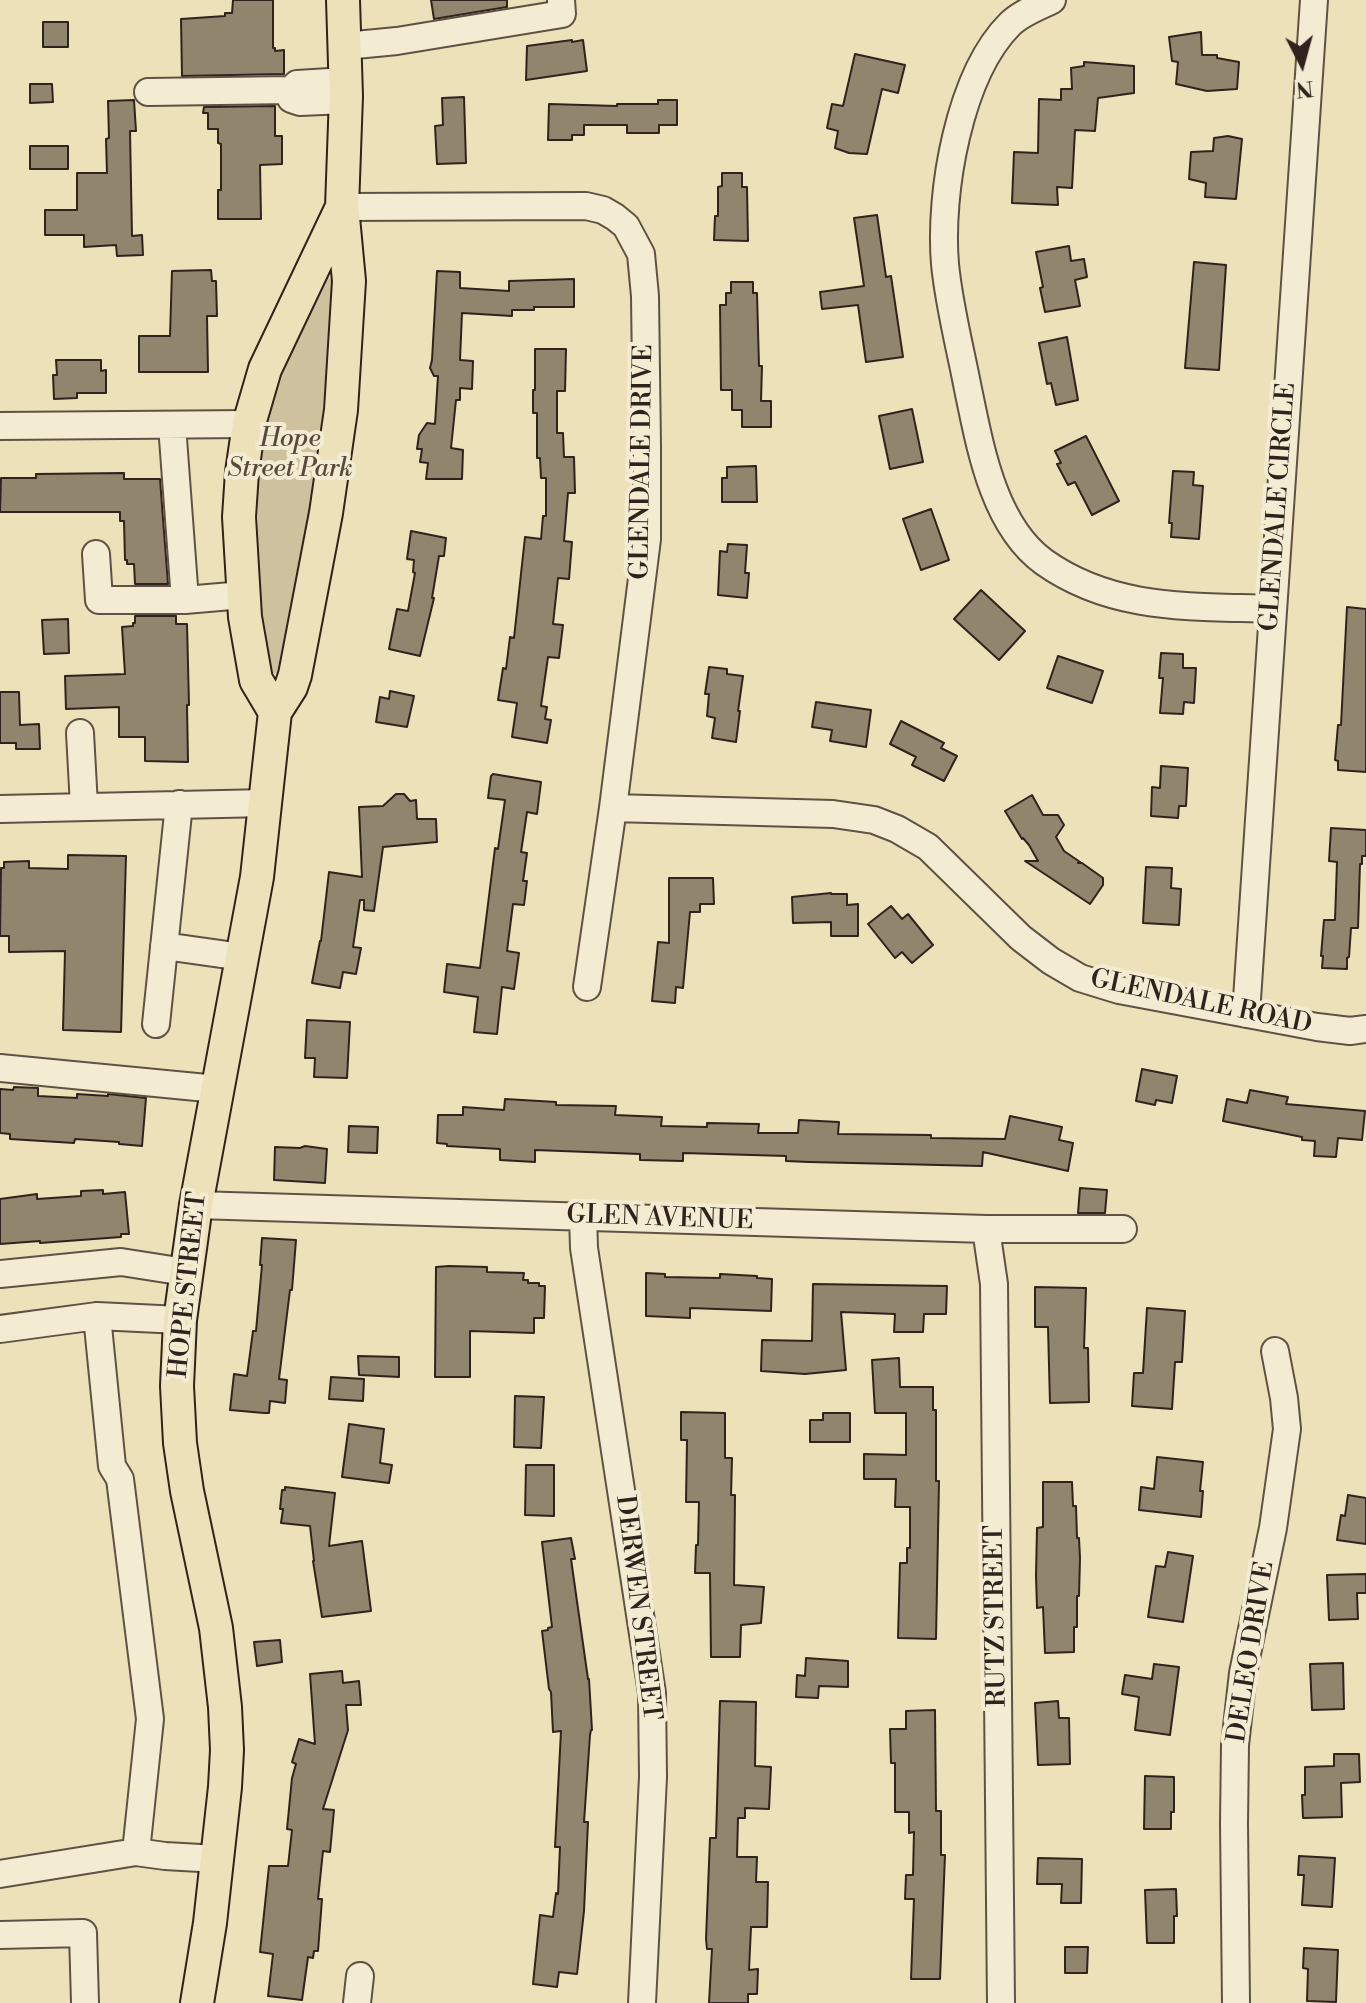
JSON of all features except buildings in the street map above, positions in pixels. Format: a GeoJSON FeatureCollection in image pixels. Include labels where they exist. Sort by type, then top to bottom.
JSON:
{"type":"FeatureCollection","features":[{"type":"Feature","properties":{"kind":"main road","name":"HOPE STREET"},"geometry":{"type":"LineString","coordinates":[[197,2003],[210,1923],[226,1775],[225,1707],[216,1628],[180,1443],[177,1386],[180,1320],[196,1205],[257,877],[275,712],[295,675],[341,410],[349,281],[342,207],[346,90],[343,0]]}},
{"type":"Feature","properties":{"kind":"main road","name":"HOPE STREET"},"geometry":{"type":"LineString","coordinates":[[275,712],[256,680],[252,663],[243,595],[239,517],[242,472],[249,424],[265,369],[342,207]]}},
{"type":"Feature","properties":{"kind":"street"},"geometry":{"type":"LineString","coordinates":[[345,46],[397,41],[562,14],[561,0]]}},
{"type":"Feature","properties":{"kind":"street"},"geometry":{"type":"LineString","coordinates":[[1052,0],[1012,22],[981,64],[958,127],[950,177],[944,228],[945,262],[981,454],[1004,513],[1019,536],[1043,561],[1077,581],[1107,594],[1138,602],[1272,609]]}},
{"type":"Feature","properties":{"kind":"street","name":"GLENDALE CIRCLE"},"geometry":{"type":"LineString","coordinates":[[1246,1014],[1314,0]]}},
{"type":"Feature","properties":{"kind":"street"},"geometry":{"type":"LineString","coordinates":[[148,92],[291,90],[291,99],[300,102],[346,90]]}},
{"type":"Feature","properties":{"kind":"street","name":"GLENDALE DRIVE"},"geometry":{"type":"LineString","coordinates":[[342,207],[586,206],[603,210],[626,226],[641,254],[645,296],[647,539],[587,987]]}},
{"type":"Feature","properties":{"kind":"street"},"geometry":{"type":"LineString","coordinates":[[0,426],[249,424]]}},
{"type":"Feature","properties":{"kind":"street"},"geometry":{"type":"LineString","coordinates":[[172,425],[185,600]]}},
{"type":"Feature","properties":{"kind":"street"},"geometry":{"type":"LineString","coordinates":[[96,554],[99,600],[185,600],[243,595]]}},
{"type":"Feature","properties":{"kind":"street"},"geometry":{"type":"LineString","coordinates":[[80,733],[84,806]]}},
{"type":"Feature","properties":{"kind":"street"},"geometry":{"type":"LineString","coordinates":[[0,809],[266,803]]}},
{"type":"Feature","properties":{"kind":"street"},"geometry":{"type":"LineString","coordinates":[[156,1024],[179,804]]}},
{"type":"Feature","properties":{"kind":"street","name":"GLENDALE ROAD"},"geometry":{"type":"LineString","coordinates":[[613,808],[833,814],[874,820],[928,847],[1021,938],[1080,978],[1119,990],[1317,1027],[1350,1031],[1366,1029]]}},
{"type":"Feature","properties":{"kind":"street"},"geometry":{"type":"LineString","coordinates":[[164,946],[242,957]]}},
{"type":"Feature","properties":{"kind":"street"},"geometry":{"type":"LineString","coordinates":[[0,1068],[217,1089]]}},
{"type":"Feature","properties":{"kind":"street","name":"GLEN AVENUE"},"geometry":{"type":"LineString","coordinates":[[196,1205],[986,1229],[1123,1229]]}},
{"type":"Feature","properties":{"kind":"street","name":"DERWEN STREET"},"geometry":{"type":"LineString","coordinates":[[583,1216],[584,1248],[652,1693],[653,1777],[642,2003]]}},
{"type":"Feature","properties":{"kind":"street","name":"RUTZ STREET"},"geometry":{"type":"LineString","coordinates":[[986,1229],[994,1284],[1001,2003]]}},
{"type":"Feature","properties":{"kind":"street"},"geometry":{"type":"LineString","coordinates":[[0,1274],[121,1262],[185,1272]]}},
{"type":"Feature","properties":{"kind":"street"},"geometry":{"type":"LineString","coordinates":[[0,1329],[97,1316],[180,1320]]}},
{"type":"Feature","properties":{"kind":"street"},"geometry":{"type":"LineString","coordinates":[[97,1316],[112,1466],[120,1479],[150,1719],[136,1852]]}},
{"type":"Feature","properties":{"kind":"street","name":"DELEO DRIVE"},"geometry":{"type":"LineString","coordinates":[[1236,2003],[1235,1745],[1243,1673],[1273,1528],[1287,1429],[1275,1351]]}},
{"type":"Feature","properties":{"kind":"street"},"geometry":{"type":"LineString","coordinates":[[0,1874],[136,1852],[218,1859]]}},
{"type":"Feature","properties":{"kind":"street"},"geometry":{"type":"LineString","coordinates":[[0,1935],[83,1933],[85,2003]]}},
{"type":"Feature","properties":{"kind":"street"},"geometry":{"type":"LineString","coordinates":[[357,2003],[360,1976]]}},
{"type":"Feature","properties":{"kind":"green space","name":"Hope Street Park"},"geometry":{"type":"Polygon","coordinates":[[[324,277],[331,278],[333,283],[320,447],[282,670],[275,674],[268,670],[257,562],[258,489],[264,437],[278,381],[324,277]]]}}]}
